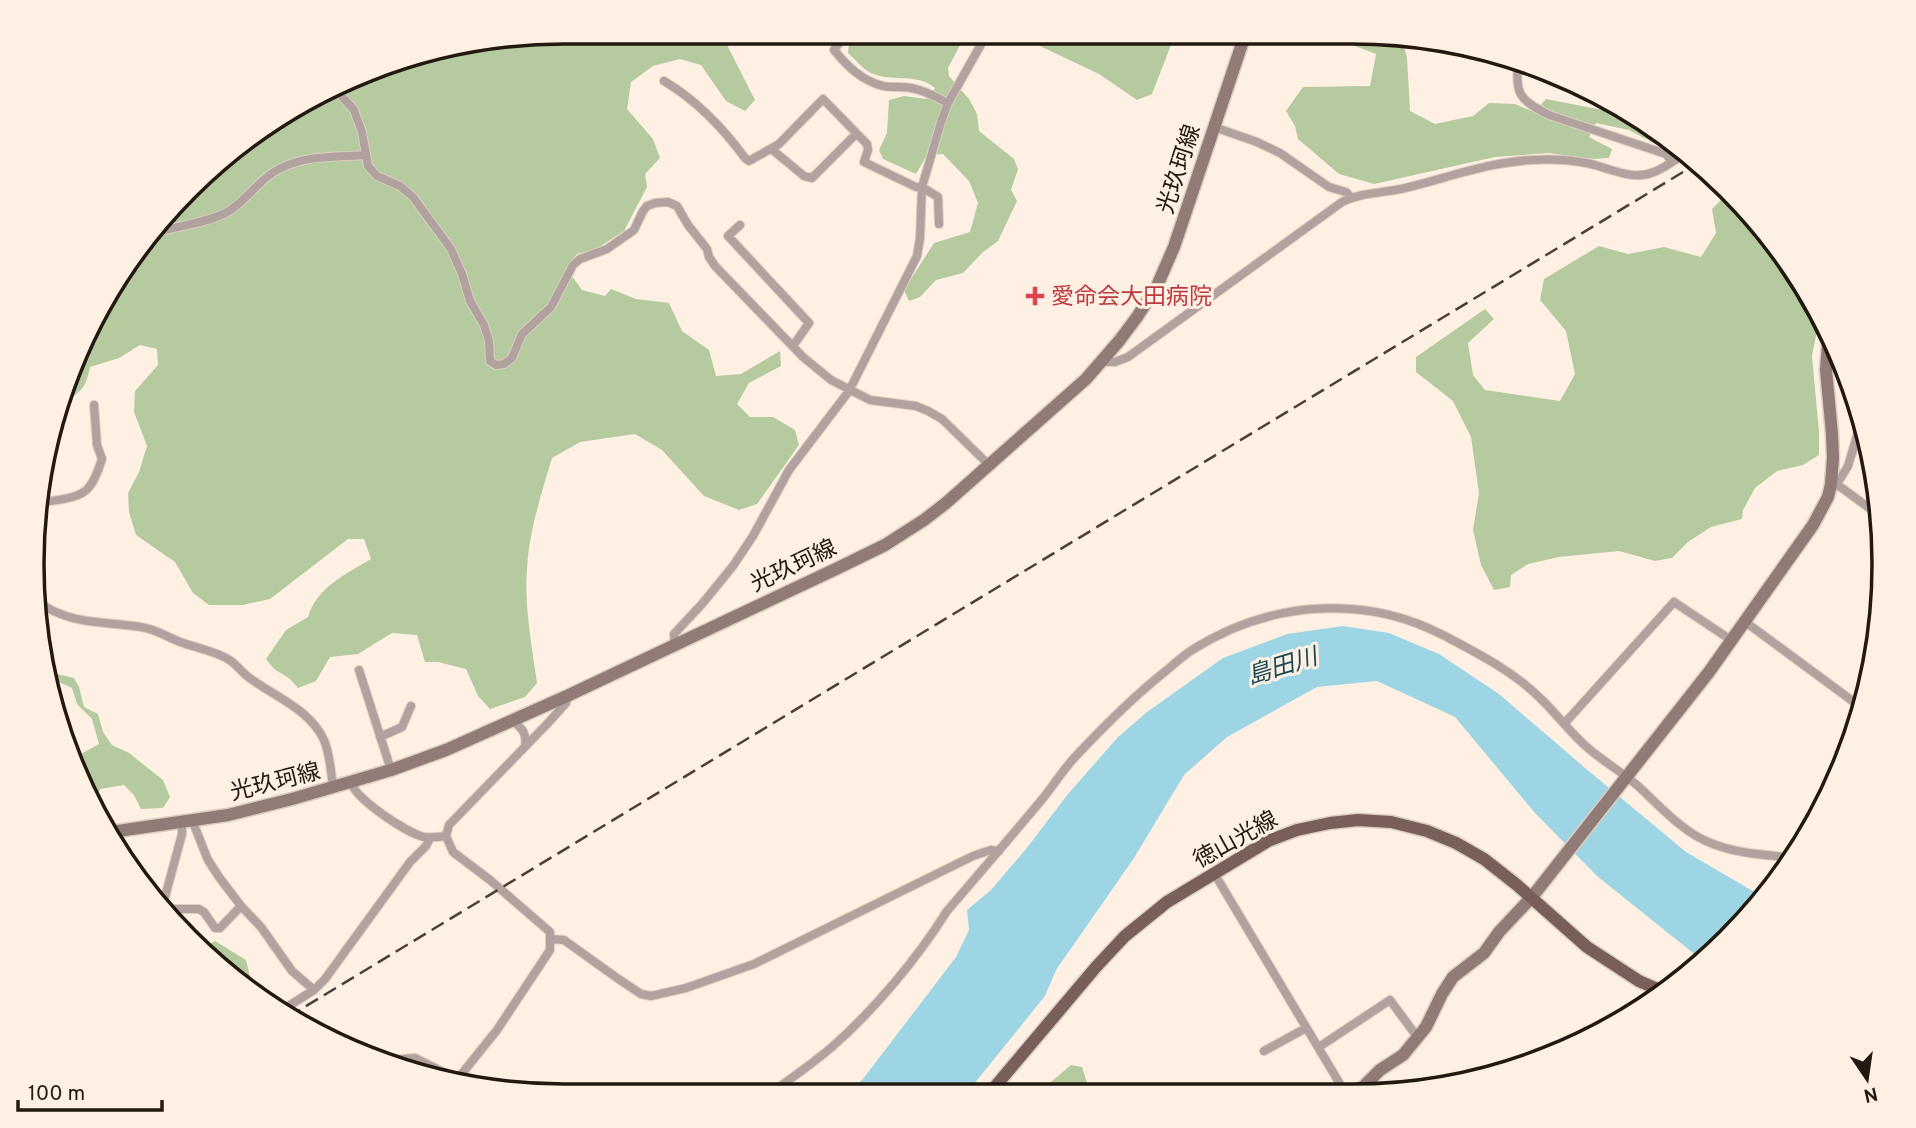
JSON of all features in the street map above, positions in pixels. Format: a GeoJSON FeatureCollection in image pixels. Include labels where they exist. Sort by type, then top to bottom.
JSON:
{"type":"FeatureCollection","features":[{"type":"Feature","properties":{"kind":"main road","name":"光玖珂線"},"geometry":{"type":"LineString","coordinates":[[117,831],[228,815],[333,788],[446,750],[567,696],[885,545],[924,520],[1086,379],[1137,317],[1157,286],[1179,234],[1242,44]]}},
{"type":"Feature","properties":{"kind":"main road"},"geometry":{"type":"LineString","coordinates":[[1365,1084],[1403,1055],[1418,1038],[1453,977],[1484,953],[1499,932],[1535,893],[1709,671],[1813,525],[1834,484],[1826,370],[1827,353]]}},
{"type":"Feature","properties":{"kind":"main road","name":"徳山光線"},"geometry":{"type":"LineString","coordinates":[[997,1084],[1096,967],[1125,936],[1167,902],[1268,841],[1297,830],[1329,823],[1358,820],[1380,822],[1427,831],[1456,843],[1535,893],[1587,947],[1639,981],[1654,988]]}},
{"type":"Feature","properties":{"kind":"street"},"geometry":{"type":"LineString","coordinates":[[838,44],[834,50],[850,68],[867,80],[884,87],[921,90],[948,103]]}},
{"type":"Feature","properties":{"kind":"street"},"geometry":{"type":"LineString","coordinates":[[675,645],[674,634],[733,566],[753,536],[789,470],[849,391],[917,256],[922,187],[948,103],[981,44]]}},
{"type":"Feature","properties":{"kind":"street"},"geometry":{"type":"LineString","coordinates":[[1517,70],[1519,92],[1522,98],[1533,106],[1549,115],[1666,154],[1672,162]]}},
{"type":"Feature","properties":{"kind":"street"},"geometry":{"type":"LineString","coordinates":[[664,81],[680,91],[727,133],[749,161],[774,147],[823,99],[867,144],[864,162],[916,187],[922,187],[938,197],[939,224]]}},
{"type":"Feature","properties":{"kind":"street"},"geometry":{"type":"LineString","coordinates":[[340,94],[354,110],[362,132],[368,166],[377,176],[400,186],[413,197],[451,249],[470,301],[484,325],[489,341],[490,361],[496,365],[505,364],[512,358],[522,334],[551,307],[573,265],[580,259],[607,249],[634,230],[647,206],[668,202],[677,206],[707,249],[715,266],[793,346],[831,380],[870,400],[916,406],[928,411],[942,419],[989,465]]}},
{"type":"Feature","properties":{"kind":"street"},"geometry":{"type":"LineString","coordinates":[[1214,127],[1280,153],[1329,187],[1346,192],[1351,198]]}},
{"type":"Feature","properties":{"kind":"street"},"geometry":{"type":"LineString","coordinates":[[774,147],[775,152],[804,176],[812,178],[856,134]]}},
{"type":"Feature","properties":{"kind":"street"},"geometry":{"type":"LineString","coordinates":[[165,230],[227,212],[278,169],[307,158],[365,156]]}},
{"type":"Feature","properties":{"kind":"street"},"geometry":{"type":"LineString","coordinates":[[1101,362],[1115,362],[1128,357],[1331,209],[1351,198],[1510,162],[1553,159],[1640,176],[1653,173],[1678,158]]}},
{"type":"Feature","properties":{"kind":"street"},"geometry":{"type":"LineString","coordinates":[[740,225],[728,236],[809,323],[793,346]]}},
{"type":"Feature","properties":{"kind":"street"},"geometry":{"type":"LineString","coordinates":[[48,501],[79,494],[88,489],[94,479],[102,459],[97,445],[94,405]]}},
{"type":"Feature","properties":{"kind":"street"},"geometry":{"type":"LineString","coordinates":[[1857,437],[1851,457],[1834,484],[1869,508]]}},
{"type":"Feature","properties":{"kind":"street"},"geometry":{"type":"LineString","coordinates":[[1564,724],[1674,602],[1731,640]]}},
{"type":"Feature","properties":{"kind":"street"},"geometry":{"type":"LineString","coordinates":[[46,607],[94,623],[141,626],[155,630],[179,642],[230,660],[249,678],[309,719],[323,739],[333,788]]}},
{"type":"Feature","properties":{"kind":"street"},"geometry":{"type":"LineString","coordinates":[[783,1084],[832,1047],[901,974],[947,911],[1073,759],[1135,695],[1191,651],[1224,633],[1298,610],[1360,608],[1397,616],[1429,628],[1474,651],[1526,685],[1624,781],[1689,831],[1732,851],[1782,857]]}},
{"type":"Feature","properties":{"kind":"street"},"geometry":{"type":"LineString","coordinates":[[1744,621],[1854,702]]}},
{"type":"Feature","properties":{"kind":"street"},"geometry":{"type":"LineString","coordinates":[[359,670],[391,770]]}},
{"type":"Feature","properties":{"kind":"street"},"geometry":{"type":"LineString","coordinates":[[462,1074],[497,1030],[550,950],[551,939],[550,932],[453,852],[446,836],[449,825],[566,703],[567,696]]}},
{"type":"Feature","properties":{"kind":"street"},"geometry":{"type":"LineString","coordinates":[[380,737],[402,727],[411,706]]}},
{"type":"Feature","properties":{"kind":"street"},"geometry":{"type":"LineString","coordinates":[[513,721],[522,728],[526,737],[525,747]]}},
{"type":"Feature","properties":{"kind":"street"},"geometry":{"type":"LineString","coordinates":[[351,782],[358,796],[406,830],[429,838],[446,836]]}},
{"type":"Feature","properties":{"kind":"street"},"geometry":{"type":"LineString","coordinates":[[187,821],[208,860],[241,906],[261,927],[292,971],[314,990]]}},
{"type":"Feature","properties":{"kind":"street"},"geometry":{"type":"LineString","coordinates":[[165,897],[187,821]]}},
{"type":"Feature","properties":{"kind":"street"},"geometry":{"type":"LineString","coordinates":[[289,1006],[314,990],[340,959],[410,862],[426,846],[429,838]]}},
{"type":"Feature","properties":{"kind":"street"},"geometry":{"type":"LineString","coordinates":[[551,939],[564,940],[641,994],[651,996],[686,988],[754,964],[974,856],[991,850],[999,851]]}},
{"type":"Feature","properties":{"kind":"street"},"geometry":{"type":"LineString","coordinates":[[1214,873],[1340,1084]]}},
{"type":"Feature","properties":{"kind":"street"},"geometry":{"type":"LineString","coordinates":[[175,909],[199,909],[215,928],[220,928],[241,906]]}},
{"type":"Feature","properties":{"kind":"street"},"geometry":{"type":"LineString","coordinates":[[1319,1047],[1390,1000],[1418,1038]]}},
{"type":"Feature","properties":{"kind":"street"},"geometry":{"type":"LineString","coordinates":[[1264,1051],[1306,1028]]}},
{"type":"Feature","properties":{"kind":"street"},"geometry":{"type":"LineString","coordinates":[[403,1059],[415,1058],[434,1068]]}},
{"type":"Feature","properties":{"kind":"green space"},"geometry":{"type":"Polygon","coordinates":[[[564,44],[727,44],[755,100],[745,111],[726,101],[701,65],[680,59],[653,66],[631,82],[627,109],[653,139],[660,158],[645,174],[647,187],[624,231],[596,249],[577,254],[571,261],[569,272],[582,290],[605,296],[611,289],[636,299],[669,303],[682,331],[709,350],[716,376],[741,374],[780,351],[781,366],[749,383],[737,404],[750,417],[773,417],[795,430],[799,445],[757,504],[739,510],[704,496],[662,450],[635,434],[580,442],[552,458],[536,513],[528,555],[526,583],[537,683],[525,697],[490,709],[478,696],[466,669],[438,662],[425,662],[417,635],[392,633],[358,654],[330,657],[316,681],[298,688],[266,659],[286,630],[308,617],[325,589],[371,559],[364,539],[348,539],[270,599],[243,605],[209,605],[193,593],[175,562],[136,535],[129,512],[128,493],[139,472],[147,446],[134,412],[135,391],[158,365],[157,349],[140,345],[119,358],[90,367],[84,386],[71,398],[83,365],[113,304],[151,247],[196,196],[247,151],[275,131],[334,97],[365,83],[429,61],[496,48],[564,44]]]}},
{"type":"Feature","properties":{"kind":"green space"},"geometry":{"type":"Polygon","coordinates":[[[849,44],[961,44],[948,68],[949,76],[969,99],[977,114],[979,131],[1014,159],[1018,169],[1011,190],[1017,201],[998,241],[963,273],[936,280],[920,297],[909,301],[904,290],[934,243],[970,232],[978,203],[969,181],[943,154],[927,155],[916,174],[883,159],[879,150],[887,133],[889,100],[904,96],[927,99],[935,88],[920,80],[877,75],[866,70],[848,53],[849,44]]]}},
{"type":"Feature","properties":{"kind":"green space"},"geometry":{"type":"Polygon","coordinates":[[[1036,44],[1171,44],[1152,94],[1137,100],[1099,74],[1036,44]]]}},
{"type":"Feature","properties":{"kind":"green space"},"geometry":{"type":"Polygon","coordinates":[[[1350,44],[1404,47],[1407,57],[1410,111],[1435,124],[1473,116],[1489,103],[1515,104],[1534,112],[1546,99],[1608,111],[1665,148],[1629,130],[1596,123],[1589,137],[1612,149],[1609,158],[1594,159],[1548,153],[1495,157],[1374,184],[1339,174],[1298,139],[1295,126],[1286,111],[1303,87],[1370,86],[1376,54],[1350,44]]]}},
{"type":"Feature","properties":{"kind":"green space"},"geometry":{"type":"Polygon","coordinates":[[[1722,199],[1743,221],[1785,275],[1817,330],[1812,356],[1819,455],[1803,465],[1777,471],[1755,488],[1743,510],[1742,519],[1711,527],[1688,542],[1672,558],[1655,561],[1619,551],[1559,557],[1528,564],[1511,575],[1510,587],[1494,590],[1481,565],[1473,530],[1479,493],[1471,437],[1453,401],[1416,372],[1416,357],[1485,309],[1494,319],[1468,343],[1473,375],[1485,390],[1560,401],[1575,374],[1566,331],[1540,300],[1544,279],[1599,246],[1628,254],[1664,247],[1701,257],[1716,233],[1712,209],[1722,199]]]}},
{"type":"Feature","properties":{"kind":"green space"},"geometry":{"type":"Polygon","coordinates":[[[56,674],[74,678],[84,707],[98,714],[103,732],[112,745],[129,753],[163,780],[170,797],[163,808],[141,809],[134,795],[124,785],[100,789],[98,795],[80,755],[99,744],[92,719],[77,704],[72,688],[58,684],[56,674]]]}},
{"type":"Feature","properties":{"kind":"green space"},"geometry":{"type":"Polygon","coordinates":[[[215,941],[246,960],[250,977],[247,977],[209,944],[215,941]]]}},
{"type":"Feature","properties":{"kind":"green space"},"geometry":{"type":"Polygon","coordinates":[[[1071,1065],[1082,1067],[1087,1084],[1049,1084],[1071,1065]]]}},
{"type":"Feature","properties":{"kind":"water","name":"島田川"},"geometry":{"type":"Polygon","coordinates":[[[1343,626],[1389,633],[1439,654],[1499,694],[1686,852],[1755,892],[1695,955],[1597,876],[1535,813],[1455,717],[1377,681],[1317,687],[1227,737],[1184,775],[1134,858],[1056,970],[1045,996],[974,1084],[858,1084],[956,957],[969,930],[967,910],[991,890],[1118,737],[1147,712],[1223,658],[1287,634],[1343,626]]]}},
{"type":"Feature","properties":{"kind":"railway"},"geometry":{"type":"LineString","coordinates":[[298,1011],[1689,168]]}},
{"type":"Feature","properties":{"kind":"place","name":"愛命会大田病院"},"geometry":{"type":"Point","coordinates":[1035,296]}}]}
